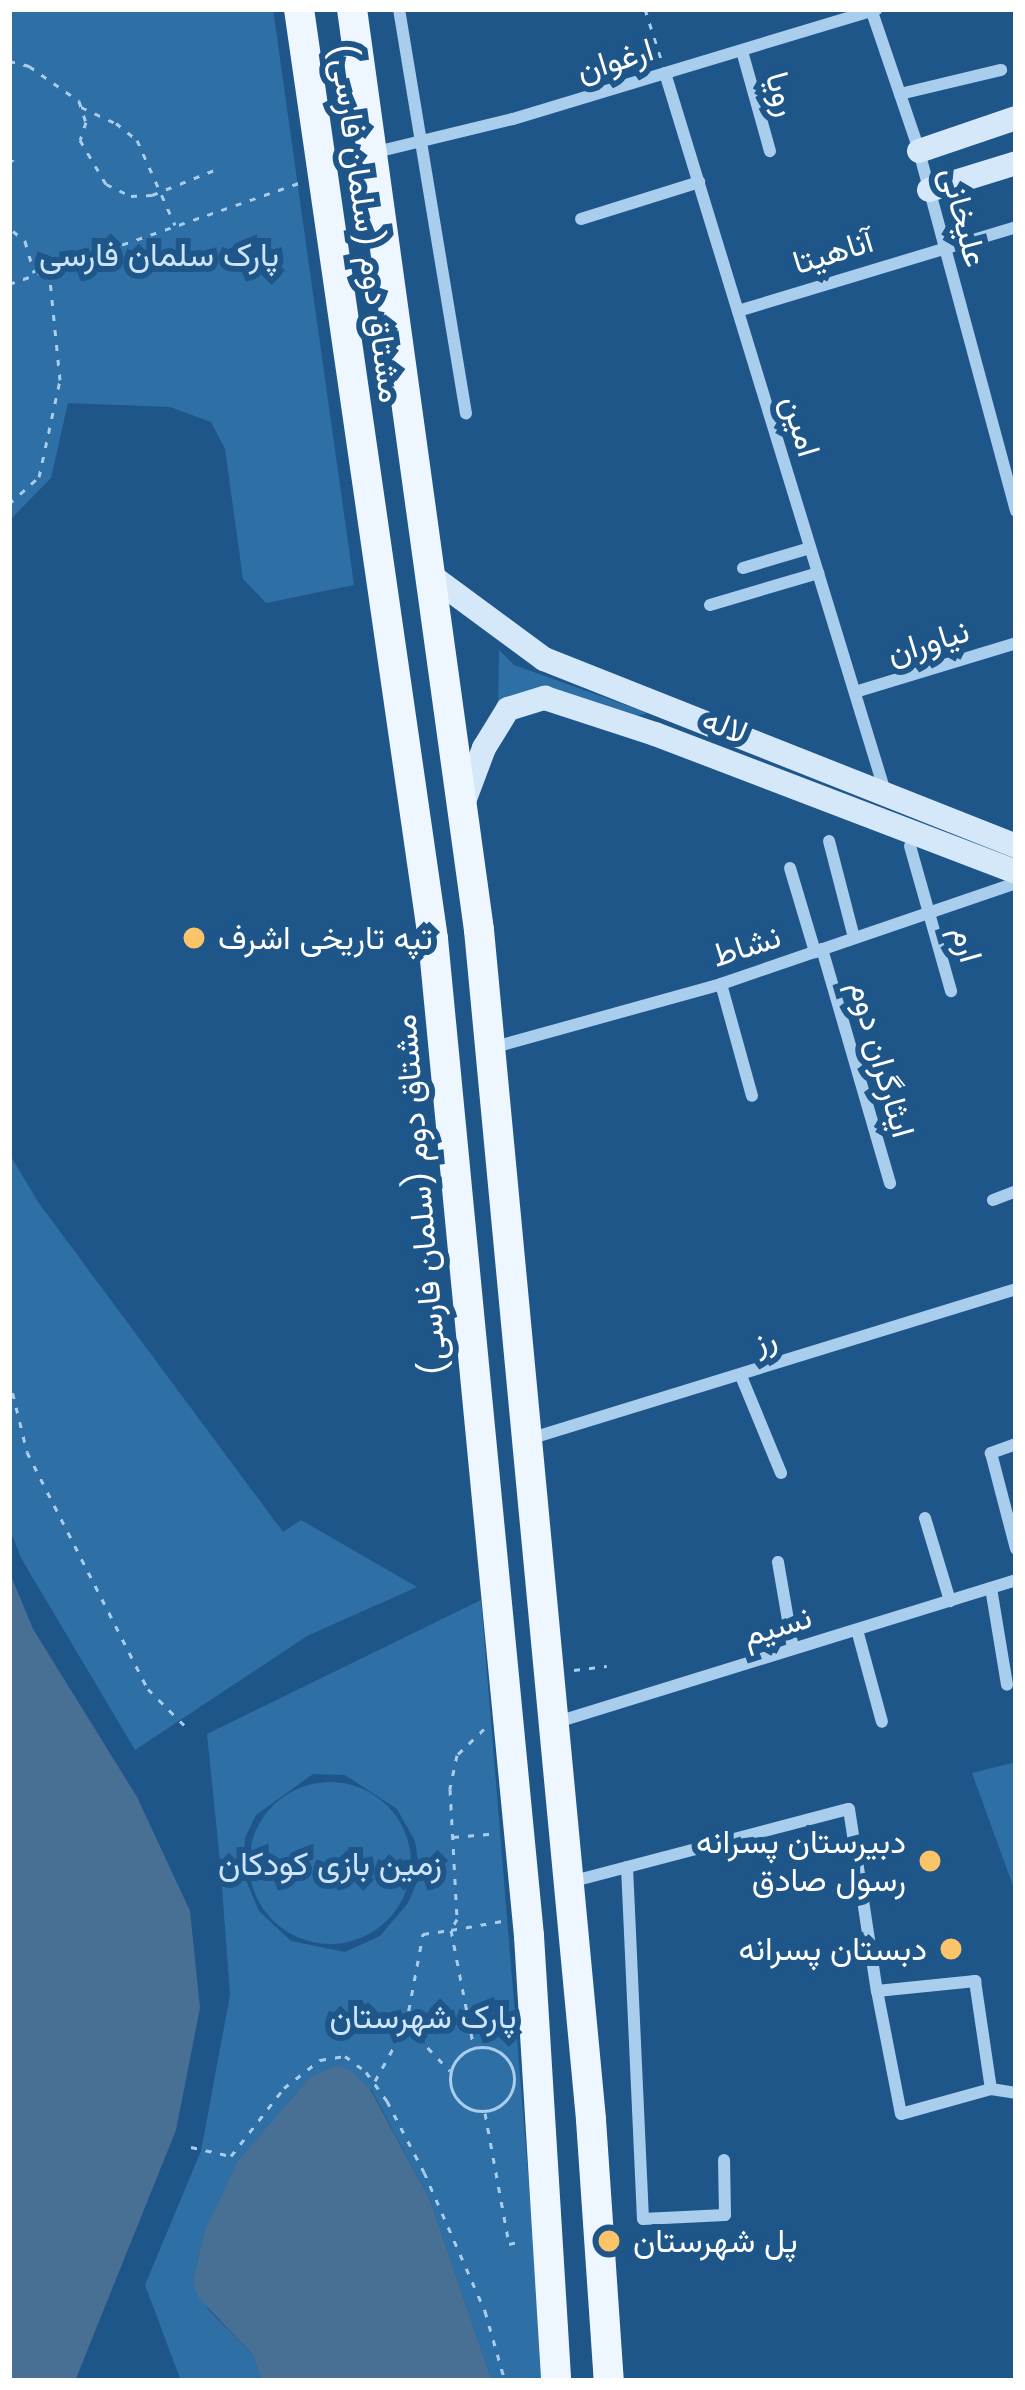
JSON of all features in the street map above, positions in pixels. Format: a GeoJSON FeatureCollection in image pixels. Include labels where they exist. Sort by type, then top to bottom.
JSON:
{"type":"FeatureCollection","features":[{"type":"Feature","properties":{"kind":"main road","name":"مشتاق دوم (سلمان فارسی)"},"geometry":{"type":"LineString","coordinates":[[298,9],[433,939],[529,1936],[556,2381]]}},
{"type":"Feature","properties":{"kind":"main road","name":"مشتاق دوم (سلمان فارسی)"},"geometry":{"type":"LineString","coordinates":[[352,9],[462,806],[490,1048],[569,1882],[609,2381]]}},
{"type":"Feature","properties":{"kind":"main road"},"geometry":{"type":"LineString","coordinates":[[919,151],[1016,118]]}},
{"type":"Feature","properties":{"kind":"main road"},"geometry":{"type":"LineString","coordinates":[[929,190],[1016,163]]}},
{"type":"Feature","properties":{"kind":"main road","name":"لاله"},"geometry":{"type":"LineString","coordinates":[[430,575],[544,659],[1016,846]]}},
{"type":"Feature","properties":{"kind":"main road","name":"لاله"},"geometry":{"type":"LineString","coordinates":[[462,806],[508,709],[527,701],[558,700],[1016,872]]}},
{"type":"Feature","properties":{"kind":"main road"},"geometry":{"type":"LineString","coordinates":[[655,734],[662,708]]}},
{"type":"Feature","properties":{"kind":"street"},"geometry":{"type":"LineString","coordinates":[[399,9],[466,413]]}},
{"type":"Feature","properties":{"kind":"street","name":"ارغوان"},"geometry":{"type":"LineString","coordinates":[[371,153],[665,73],[873,10]]}},
{"type":"Feature","properties":{"kind":"street","name":"علیخانی"},"geometry":{"type":"LineString","coordinates":[[873,10],[919,151],[1016,511]]}},
{"type":"Feature","properties":{"kind":"street","name":"رویا"},"geometry":{"type":"LineString","coordinates":[[742,51],[770,151]]}},
{"type":"Feature","properties":{"kind":"street"},"geometry":{"type":"LineString","coordinates":[[900,94],[1001,70]]}},
{"type":"Feature","properties":{"kind":"street","name":"امین"},"geometry":{"type":"LineString","coordinates":[[665,73],[886,795]]}},
{"type":"Feature","properties":{"kind":"street"},"geometry":{"type":"LineString","coordinates":[[581,219],[699,182]]}},
{"type":"Feature","properties":{"kind":"street","name":"آناهیتا"},"geometry":{"type":"LineString","coordinates":[[738,310],[1016,227]]}},
{"type":"Feature","properties":{"kind":"street"},"geometry":{"type":"LineString","coordinates":[[743,568],[810,548]]}},
{"type":"Feature","properties":{"kind":"street"},"geometry":{"type":"LineString","coordinates":[[710,605],[818,573]]}},
{"type":"Feature","properties":{"kind":"street","name":"نیاوران"},"geometry":{"type":"LineString","coordinates":[[855,692],[1016,643]]}},
{"type":"Feature","properties":{"kind":"street"},"geometry":{"type":"LineString","coordinates":[[829,841],[854,938]]}},
{"type":"Feature","properties":{"kind":"street","name":"ارم"},"geometry":{"type":"LineString","coordinates":[[910,846],[951,991]]}},
{"type":"Feature","properties":{"kind":"street","name":"ایثارگران دوم"},"geometry":{"type":"LineString","coordinates":[[790,868],[890,1183]]}},
{"type":"Feature","properties":{"kind":"street","name":"نشاط"},"geometry":{"type":"LineString","coordinates":[[490,1048],[721,984],[1016,883]]}},
{"type":"Feature","properties":{"kind":"street"},"geometry":{"type":"LineString","coordinates":[[721,984],[752,1096]]}},
{"type":"Feature","properties":{"kind":"street"},"geometry":{"type":"LineString","coordinates":[[993,1200],[1016,1191]]}},
{"type":"Feature","properties":{"kind":"street","name":"رز"},"geometry":{"type":"LineString","coordinates":[[528,1440],[1016,1289]]}},
{"type":"Feature","properties":{"kind":"street"},"geometry":{"type":"LineString","coordinates":[[741,1376],[781,1473]]}},
{"type":"Feature","properties":{"kind":"street"},"geometry":{"type":"LineString","coordinates":[[1016,1444],[991,1453],[1016,1549]]}},
{"type":"Feature","properties":{"kind":"street"},"geometry":{"type":"LineString","coordinates":[[925,1517],[950,1600]]}},
{"type":"Feature","properties":{"kind":"street"},"geometry":{"type":"LineString","coordinates":[[778,1562],[794,1649]]}},
{"type":"Feature","properties":{"kind":"street","name":"نسیم"},"geometry":{"type":"LineString","coordinates":[[554,1723],[1016,1580]]}},
{"type":"Feature","properties":{"kind":"street"},"geometry":{"type":"LineString","coordinates":[[991,1588],[1007,1685]]}},
{"type":"Feature","properties":{"kind":"street"},"geometry":{"type":"LineString","coordinates":[[857,1630],[882,1722]]}},
{"type":"Feature","properties":{"kind":"street"},"geometry":{"type":"LineString","coordinates":[[569,1882],[849,1808],[901,2114],[991,2089],[1016,2093]]}},
{"type":"Feature","properties":{"kind":"street"},"geometry":{"type":"LineString","coordinates":[[627,1867],[643,2219],[725,2215],[724,2161]]}},
{"type":"Feature","properties":{"kind":"street"},"geometry":{"type":"LineString","coordinates":[[877,1991],[975,1982],[991,2089]]}},
{"type":"Feature","properties":{"kind":"path"},"geometry":{"type":"LineString","coordinates":[[645,9],[665,73]]}},
{"type":"Feature","properties":{"kind":"path"},"geometry":{"type":"LineString","coordinates":[[9,61],[29,66],[81,107],[116,123],[137,140],[176,226]]}},
{"type":"Feature","properties":{"kind":"path"},"geometry":{"type":"LineString","coordinates":[[81,107],[86,122],[80,140],[106,184],[131,196],[160,192],[222,167]]}},
{"type":"Feature","properties":{"kind":"path"},"geometry":{"type":"LineString","coordinates":[[9,145],[13,160],[9,162]]}},
{"type":"Feature","properties":{"kind":"path"},"geometry":{"type":"LineString","coordinates":[[9,284],[323,175]]}},
{"type":"Feature","properties":{"kind":"path"},"geometry":{"type":"LineString","coordinates":[[9,218],[13,231],[25,241],[35,275]]}},
{"type":"Feature","properties":{"kind":"path"},"geometry":{"type":"LineString","coordinates":[[9,504],[39,477],[60,380],[49,268]]}},
{"type":"Feature","properties":{"kind":"path"},"geometry":{"type":"LineString","coordinates":[[9,1378],[27,1452],[148,1689],[188,1729]]}},
{"type":"Feature","properties":{"kind":"path"},"geometry":{"type":"LineString","coordinates":[[474,2048],[451,1930],[457,1918],[450,1789],[457,1755],[492,1723]]}},
{"type":"Feature","properties":{"kind":"path"},"geometry":{"type":"LineString","coordinates":[[451,1837],[499,1834]]}},
{"type":"Feature","properties":{"kind":"path"},"geometry":{"type":"LineString","coordinates":[[374,2083],[406,2025],[423,1934],[504,1920]]}},
{"type":"Feature","properties":{"kind":"path"},"geometry":{"type":"LineString","coordinates":[[406,2025],[451,2073],[459,2103],[485,2113]]}},
{"type":"Feature","properties":{"kind":"path"},"geometry":{"type":"LineString","coordinates":[[451,2073],[458,2059],[474,2048],[486,2044],[501,2050],[513,2082],[507,2098],[485,2113]]}},
{"type":"Feature","properties":{"kind":"path"},"geometry":{"type":"LineString","coordinates":[[191,2147],[231,2156],[284,2088],[320,2060],[345,2056],[374,2083],[456,2240],[505,2381]]}},
{"type":"Feature","properties":{"kind":"path"},"geometry":{"type":"LineString","coordinates":[[485,2113],[509,2244],[527,2240]]}},
{"type":"Feature","properties":{"kind":"green space","name":"پارک سلمان فارسی"},"geometry":{"type":"Polygon","coordinates":[[[9,9],[273,9],[354,585],[266,603],[243,579],[225,449],[211,422],[170,407],[68,403],[51,478],[9,521],[9,9]]]}},
{"type":"Feature","properties":{"kind":"green space"},"geometry":{"type":"Polygon","coordinates":[[[499,650],[514,665],[648,713],[636,716],[545,692],[498,711],[499,650]]]}},
{"type":"Feature","properties":{"kind":"green space"},"geometry":{"type":"Polygon","coordinates":[[[9,1153],[38,1202],[283,1532],[301,1520],[417,1587],[307,1636],[135,1750],[21,1558],[9,1527],[9,1153]]]}},
{"type":"Feature","properties":{"kind":"green space","name":"پارک شهرستان"},"geometry":{"type":"Polygon","coordinates":[[[481,1600],[545,2381],[492,2381],[430,2200],[371,2089],[309,2078],[238,2162],[205,2229],[193,2280],[208,2309],[253,2355],[262,2381],[181,2381],[145,2285],[201,2151],[230,1995],[221,1874],[243,1873],[259,1911],[291,1941],[345,1952],[380,1936],[408,1903],[420,1875],[415,1841],[397,1809],[345,1775],[313,1774],[256,1815],[245,1838],[243,1870],[221,1872],[207,1734],[481,1600]]]}},
{"type":"Feature","properties":{"kind":"green space"},"geometry":{"type":"Polygon","coordinates":[[[1016,1762],[1016,1894],[972,1773],[1016,1762]]]}},
{"type":"Feature","properties":{"kind":"green space","name":"زمین بازی کودکان"},"geometry":{"type":"Polygon","coordinates":[[[330,1782],[361,1788],[387,1806],[405,1832],[411,1863],[405,1894],[387,1920],[361,1938],[330,1944],[299,1938],[273,1920],[255,1894],[249,1863],[255,1832],[273,1806],[299,1788],[330,1782]]]}},
{"type":"Feature","properties":{"kind":"shaded area"},"geometry":{"type":"Polygon","coordinates":[[[9,1571],[33,1629],[137,1797],[190,1911],[200,2008],[176,2130],[75,2381],[9,2381],[9,1571]]]}},
{"type":"Feature","properties":{"kind":"shaded area"},"geometry":{"type":"Polygon","coordinates":[[[336,2066],[349,2069],[370,2089],[430,2200],[492,2381],[262,2381],[253,2355],[198,2297],[193,2280],[205,2229],[238,2161],[309,2078],[336,2066]]]}},
{"type":"Feature","properties":{"kind":"place","name":"تپه تاریخی اشرف"},"geometry":{"type":"Point","coordinates":[194,938]}},
{"type":"Feature","properties":{"kind":"place","name":"دبیرستان پسرانه رسول صادق"},"geometry":{"type":"Point","coordinates":[930,1861]}},
{"type":"Feature","properties":{"kind":"place","name":"دبستان پسرانه"},"geometry":{"type":"Point","coordinates":[951,1949]}},
{"type":"Feature","properties":{"kind":"place","name":"پل شهرستان"},"geometry":{"type":"Point","coordinates":[609,2241]}}]}
